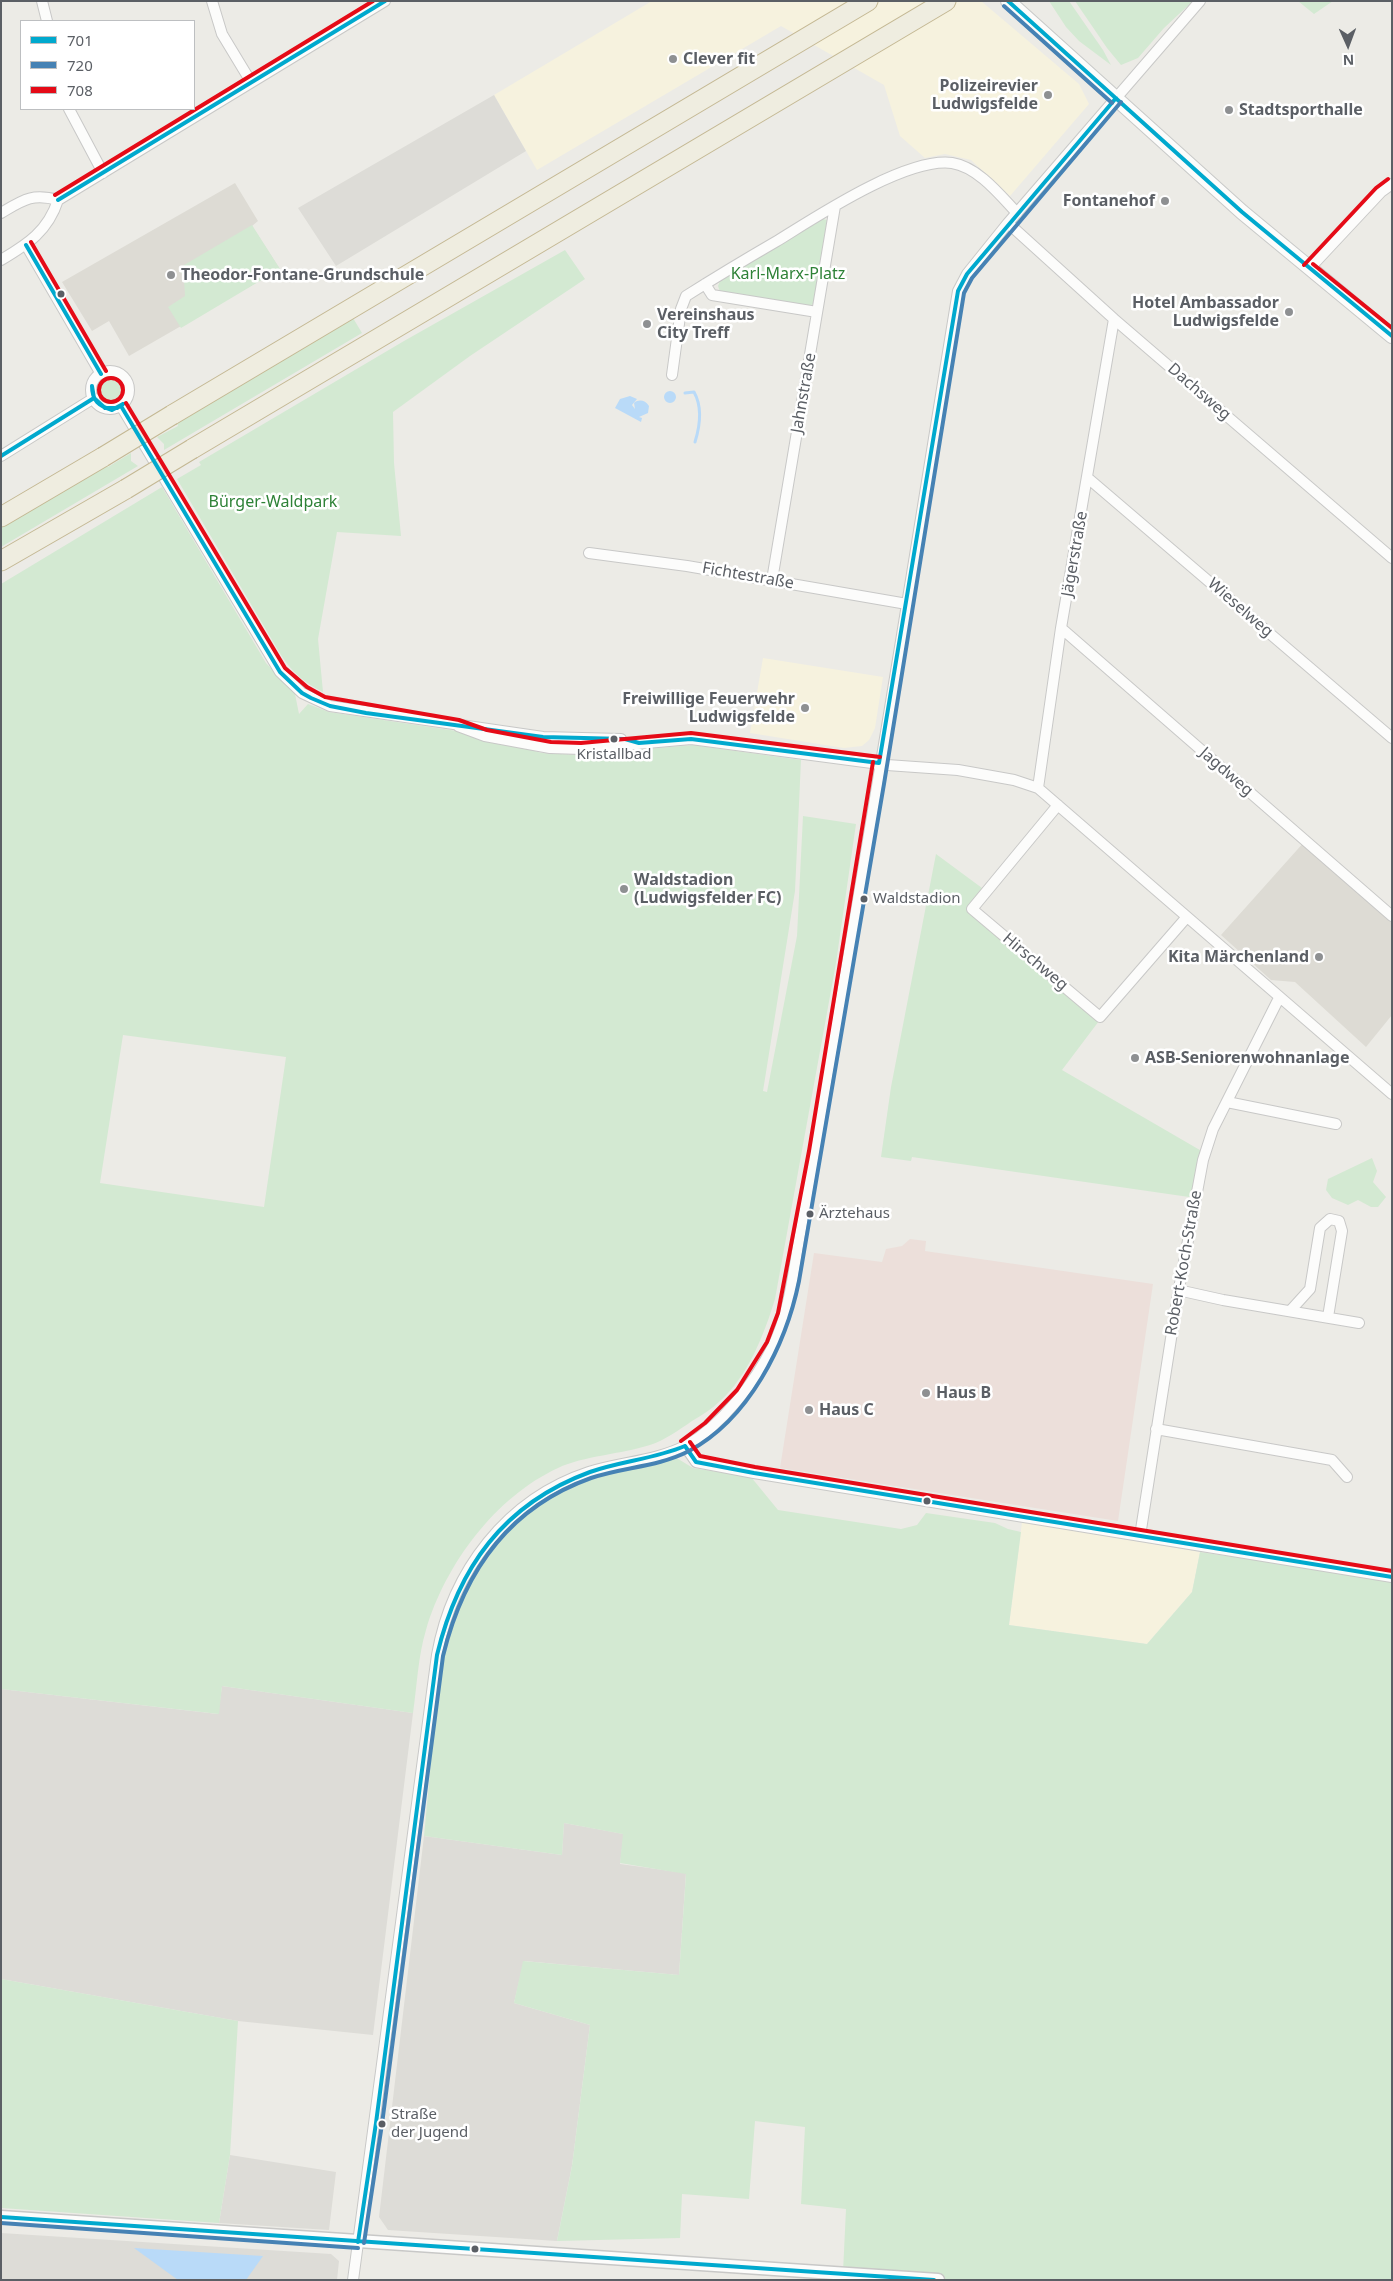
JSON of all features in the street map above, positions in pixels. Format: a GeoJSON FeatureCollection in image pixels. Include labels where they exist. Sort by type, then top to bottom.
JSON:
{"type":"FeatureCollection","features":[{"type":"Feature","properties":{"kind":"highway"},"geometry":{"type":"LineString","coordinates":[[1,517],[868,1]]}},
{"type":"Feature","properties":{"kind":"highway"},"geometry":{"type":"LineString","coordinates":[[1,561],[126,489],[946,1]]}},
{"type":"Feature","properties":{"kind":"main road"},"geometry":{"type":"LineString","coordinates":[[1008,1],[1309,270],[1392,336]]}},
{"type":"Feature","properties":{"kind":"street"},"geometry":{"type":"LineString","coordinates":[[42,1],[47,20]]}},
{"type":"Feature","properties":{"kind":"street"},"geometry":{"type":"LineString","coordinates":[[212,1],[222,34],[251,82]]}},
{"type":"Feature","properties":{"kind":"street"},"geometry":{"type":"LineString","coordinates":[[1,260],[26,245],[47,225],[58,200],[385,1]]}},
{"type":"Feature","properties":{"kind":"street"},"geometry":{"type":"LineString","coordinates":[[353,2280],[375,2130],[437,1655],[446,1617],[454,1594],[476,1556],[488,1541],[518,1512],[540,1496],[591,1471],[670,1453],[685,1446],[709,1428],[742,1394],[773,1345],[784,1316],[816,1143],[958,291],[967,274],[1008,223],[1200,1]]}},
{"type":"Feature","properties":{"kind":"street"},"geometry":{"type":"LineString","coordinates":[[70,110],[103,173]]}},
{"type":"Feature","properties":{"kind":"street"},"geometry":{"type":"LineString","coordinates":[[672,374],[683,302],[686,296],[835,206],[877,183],[915,169],[935,164],[951,163],[964,166],[975,173],[1018,213]]}},
{"type":"Feature","properties":{"kind":"street"},"geometry":{"type":"LineString","coordinates":[[1309,270],[1381,192],[1392,184]]}},
{"type":"Feature","properties":{"kind":"street"},"geometry":{"type":"LineString","coordinates":[[1,213],[26,198],[41,197],[58,200]]}},
{"type":"Feature","properties":{"kind":"street","name":"Jahnstraße"},"geometry":{"type":"LineString","coordinates":[[772,580],[835,206]]}},
{"type":"Feature","properties":{"kind":"street","name":"Dachsweg"},"geometry":{"type":"LineString","coordinates":[[1008,223],[1114,319],[1392,558]]}},
{"type":"Feature","properties":{"kind":"street"},"geometry":{"type":"LineString","coordinates":[[26,245],[101,374]]}},
{"type":"Feature","properties":{"kind":"street"},"geometry":{"type":"LineString","coordinates":[[705,284],[712,295],[817,312]]}},
{"type":"Feature","properties":{"kind":"street","name":"Jägerstraße"},"geometry":{"type":"LineString","coordinates":[[1038,788],[1061,628],[1089,479],[1114,319]]}},
{"type":"Feature","properties":{"kind":"street"},"geometry":{"type":"LineString","coordinates":[[115,372],[127,381],[128,396],[121,406],[105,408],[94,398],[92,386],[101,374],[115,372]]}},
{"type":"Feature","properties":{"kind":"street"},"geometry":{"type":"LineString","coordinates":[[1,456],[94,398]]}},
{"type":"Feature","properties":{"kind":"street"},"geometry":{"type":"LineString","coordinates":[[121,406],[280,672],[302,693],[330,706],[543,737],[624,739],[639,743],[691,739],[879,763],[958,770],[1014,780],[1038,788],[1186,918],[1392,1094]]}},
{"type":"Feature","properties":{"kind":"street","name":"Wieselweg"},"geometry":{"type":"LineString","coordinates":[[1089,479],[1392,738]]}},
{"type":"Feature","properties":{"kind":"street","name":"Fichtestraße"},"geometry":{"type":"LineString","coordinates":[[589,553],[772,580],[907,604]]}},
{"type":"Feature","properties":{"kind":"street","name":"Jagdweg"},"geometry":{"type":"LineString","coordinates":[[1061,628],[1392,916]]}},
{"type":"Feature","properties":{"kind":"street","name":"Hirschweg"},"geometry":{"type":"LineString","coordinates":[[1058,805],[972,909],[1100,1017],[1186,918]]}},
{"type":"Feature","properties":{"kind":"street","name":"Robert-Koch-Straße"},"geometry":{"type":"LineString","coordinates":[[1140,1536],[1178,1290],[1203,1160],[1213,1129],[1279,998]]}},
{"type":"Feature","properties":{"kind":"street"},"geometry":{"type":"LineString","coordinates":[[1227,1102],[1336,1124]]}},
{"type":"Feature","properties":{"kind":"street"},"geometry":{"type":"LineString","coordinates":[[1290,1311],[1310,1289],[1320,1228],[1330,1219],[1339,1221],[1342,1231],[1328,1317]]}},
{"type":"Feature","properties":{"kind":"street"},"geometry":{"type":"LineString","coordinates":[[1178,1290],[1223,1300],[1359,1323]]}},
{"type":"Feature","properties":{"kind":"street"},"geometry":{"type":"LineString","coordinates":[[1156,1429],[1332,1460],[1347,1477]]}},
{"type":"Feature","properties":{"kind":"street"},"geometry":{"type":"LineString","coordinates":[[685,1446],[696,1462],[706,1464],[1392,1577]]}},
{"type":"Feature","properties":{"kind":"street"},"geometry":{"type":"LineString","coordinates":[[1,2217],[358,2242],[753,2266],[938,2280]]}},
{"type":"Feature","properties":{"kind":"shaded area"},"geometry":{"type":"Polygon","coordinates":[[[652,1],[981,1],[1079,84],[1089,104],[1010,196],[971,160],[945,154],[925,158],[900,136],[884,85],[781,26],[537,170],[494,95],[652,1]]]}},
{"type":"Feature","properties":{"kind":"shaded area"},"geometry":{"type":"Polygon","coordinates":[[[494,95],[526,151],[336,266],[298,208],[494,95]]]}},
{"type":"Feature","properties":{"kind":"shaded area","name":"Theodor-Fontane-Grundschule"},"geometry":{"type":"Polygon","coordinates":[[[235,183],[258,221],[252,226],[280,269],[129,356],[109,321],[92,331],[62,282],[235,183]]]}},
{"type":"Feature","properties":{"kind":"shaded area"},"geometry":{"type":"Polygon","coordinates":[[[763,658],[883,677],[875,728],[869,740],[862,746],[844,748],[750,733],[763,658]]]}},
{"type":"Feature","properties":{"kind":"shaded area","name":"Kita Märchenland"},"geometry":{"type":"Polygon","coordinates":[[[1305,841],[1392,916],[1392,1015],[1366,1047],[1295,982],[1271,980],[1221,935],[1305,841]]]}},
{"type":"Feature","properties":{"kind":"shaded area"},"geometry":{"type":"Polygon","coordinates":[[[910,1239],[926,1241],[925,1251],[1153,1284],[1118,1521],[780,1468],[814,1253],[882,1262],[886,1249],[902,1246],[910,1239]]]}},
{"type":"Feature","properties":{"kind":"shaded area"},"geometry":{"type":"Polygon","coordinates":[[[1022,1522],[1200,1552],[1192,1592],[1147,1644],[1009,1625],[1022,1522]]]}},
{"type":"Feature","properties":{"kind":"shaded area"},"geometry":{"type":"Polygon","coordinates":[[[222,1686],[413,1713],[373,2035],[238,2021],[1,1979],[1,1689],[218,1714],[222,1686]]]}},
{"type":"Feature","properties":{"kind":"shaded area"},"geometry":{"type":"Polygon","coordinates":[[[564,1823],[624,1834],[620,1864],[686,1873],[679,1975],[524,1961],[514,2003],[590,2025],[572,2166],[557,2241],[388,2230],[379,2217],[424,1836],[562,1855],[564,1823]]]}},
{"type":"Feature","properties":{"kind":"shaded area"},"geometry":{"type":"Polygon","coordinates":[[[230,2155],[336,2172],[329,2230],[219,2223],[230,2155]]]}},
{"type":"Feature","properties":{"kind":"shaded area"},"geometry":{"type":"Polygon","coordinates":[[[1,2233],[331,2254],[339,2261],[337,2280],[1,2280],[1,2233]]]}},
{"type":"Feature","properties":{"kind":"green space"},"geometry":{"type":"Polygon","coordinates":[[[1049,1],[1069,1],[1103,50],[1111,65],[1079,41],[1066,27],[1049,1]]]}},
{"type":"Feature","properties":{"kind":"green space"},"geometry":{"type":"Polygon","coordinates":[[[1075,1],[1193,1],[1164,28],[1138,58],[1121,65],[1075,1]]]}},
{"type":"Feature","properties":{"kind":"green space"},"geometry":{"type":"Polygon","coordinates":[[[1298,1],[1333,1],[1314,14],[1298,1]]]}},
{"type":"Feature","properties":{"kind":"green space","name":"Karl-Marx-Platz"},"geometry":{"type":"Polygon","coordinates":[[[823,219],[827,220],[814,303],[809,307],[720,292],[718,286],[720,281],[823,219]]]}},
{"type":"Feature","properties":{"kind":"green space"},"geometry":{"type":"Polygon","coordinates":[[[252,225],[280,269],[181,328],[168,307],[185,296],[184,279],[179,268],[252,225]]]}},
{"type":"Feature","properties":{"kind":"green space","name":"Bürger-Waldpark"},"geometry":{"type":"Polygon","coordinates":[[[565,250],[585,279],[470,356],[393,412],[394,463],[401,536],[337,532],[318,639],[323,692],[316,689],[299,676],[281,655],[177,479],[201,465],[199,462],[404,341],[565,250]]]}},
{"type":"Feature","properties":{"kind":"green space"},"geometry":{"type":"Polygon","coordinates":[[[353,318],[362,333],[164,450],[164,444],[157,437],[178,426],[177,423],[353,318]]]}},
{"type":"Feature","properties":{"kind":"green space"},"geometry":{"type":"Polygon","coordinates":[[[111,380],[121,387],[122,391],[115,401],[111,402],[101,395],[100,391],[107,381],[111,380]]]}},
{"type":"Feature","properties":{"kind":"green space"},"geometry":{"type":"Polygon","coordinates":[[[131,453],[131,461],[138,466],[1,547],[1,527],[131,453]]]}},
{"type":"Feature","properties":{"kind":"green space"},"geometry":{"type":"Polygon","coordinates":[[[162,487],[266,663],[295,694],[299,714],[308,704],[329,712],[457,731],[542,753],[578,755],[693,745],[801,760],[795,891],[763,1091],[767,1092],[797,936],[803,816],[856,824],[836,963],[775,1299],[766,1327],[754,1354],[739,1380],[714,1407],[672,1434],[650,1445],[579,1461],[558,1468],[513,1496],[494,1515],[460,1558],[446,1581],[435,1606],[421,1650],[413,1713],[222,1686],[219,1714],[1,1689],[1,584],[162,487]],[[123,1035],[100,1183],[264,1207],[286,1057],[123,1035]]]}},
{"type":"Feature","properties":{"kind":"green space"},"geometry":{"type":"Polygon","coordinates":[[[936,854],[982,888],[968,910],[1099,1021],[1062,1070],[1205,1153],[1196,1198],[912,1157],[911,1161],[881,1157],[891,1087],[936,854]]]}},
{"type":"Feature","properties":{"kind":"green space"},"geometry":{"type":"Polygon","coordinates":[[[1372,1158],[1377,1171],[1373,1182],[1386,1197],[1378,1207],[1371,1207],[1358,1200],[1348,1205],[1332,1198],[1326,1190],[1328,1179],[1372,1158]]]}},
{"type":"Feature","properties":{"kind":"green space"},"geometry":{"type":"Polygon","coordinates":[[[675,1457],[693,1468],[751,1477],[778,1510],[901,1529],[917,1525],[926,1513],[995,1523],[1021,1532],[1009,1625],[1147,1644],[1192,1592],[1200,1552],[1392,1580],[1392,2280],[938,2280],[843,2272],[846,2209],[801,2204],[805,2127],[755,2121],[749,2199],[682,2194],[680,2238],[557,2241],[572,2166],[590,2025],[514,2003],[523,1961],[679,1975],[686,1874],[620,1863],[623,1834],[564,1823],[562,1855],[424,1836],[441,1656],[459,1595],[482,1557],[520,1515],[543,1498],[580,1481],[675,1457]]]}},
{"type":"Feature","properties":{"kind":"green space"},"geometry":{"type":"Polygon","coordinates":[[[1,1979],[238,2021],[230,2155],[219,2223],[1,2208],[1,1979]]]}},
{"type":"Feature","properties":{"kind":"water"},"geometry":{"type":"Polygon","coordinates":[[[668,391],[672,391],[676,397],[672,403],[668,403],[664,399],[664,395],[668,391]]]}},
{"type":"Feature","properties":{"kind":"water"},"geometry":{"type":"Polygon","coordinates":[[[630,396],[637,399],[632,405],[635,409],[634,403],[638,401],[644,401],[649,406],[648,413],[639,417],[642,418],[641,422],[615,408],[620,399],[630,396]]]}},
{"type":"Feature","properties":{"kind":"water"},"geometry":{"type":"Polygon","coordinates":[[[134,2248],[263,2256],[246,2280],[178,2280],[134,2248]]]}},
{"type":"Feature","properties":{"kind":"waterway"},"geometry":{"type":"LineString","coordinates":[[685,393],[694,392],[699,404],[699,423],[695,442]]}},
{"type":"Feature","properties":{"kind":"transit line","name":"708"},"geometry":{"type":"LineString","coordinates":[[195,110],[373,1]]}},
{"type":"Feature","properties":{"kind":"transit line","name":"701"},"geometry":{"type":"LineString","coordinates":[[58,200],[385,1]]}},
{"type":"Feature","properties":{"kind":"transit line","name":"701"},"geometry":{"type":"LineString","coordinates":[[1008,1],[1242,212],[1392,336]]}},
{"type":"Feature","properties":{"kind":"transit line","name":"720"},"geometry":{"type":"LineString","coordinates":[[1004,6],[1112,103]]}},
{"type":"Feature","properties":{"kind":"transit line","name":"701"},"geometry":{"type":"LineString","coordinates":[[879,763],[958,291],[967,274],[1116,98]]}},
{"type":"Feature","properties":{"kind":"transit line","name":"720"},"geometry":{"type":"LineString","coordinates":[[364,2243],[382,2124],[443,1656],[452,1626],[463,1597],[476,1571],[493,1547],[513,1526],[535,1507],[561,1491],[603,1474],[653,1464],[677,1456],[689,1451],[710,1437],[730,1420],[747,1400],[762,1378],[785,1330],[799,1281],[884,784],[964,293],[972,278],[1121,102]]}},
{"type":"Feature","properties":{"kind":"transit line","name":"708"},"geometry":{"type":"LineString","coordinates":[[55,195],[194,110]]}},
{"type":"Feature","properties":{"kind":"transit line","name":"708"},"geometry":{"type":"LineString","coordinates":[[1304,265],[1376,188],[1388,179]]}},
{"type":"Feature","properties":{"kind":"transit line","name":"708"},"geometry":{"type":"LineString","coordinates":[[31,242],[106,371]]}},
{"type":"Feature","properties":{"kind":"transit line","name":"701"},"geometry":{"type":"LineString","coordinates":[[26,245],[101,374]]}},
{"type":"Feature","properties":{"kind":"transit line","name":"708"},"geometry":{"type":"LineString","coordinates":[[1313,264],[1392,328]]}},
{"type":"Feature","properties":{"kind":"transit line","name":"708"},"geometry":{"type":"LineString","coordinates":[[111,378],[119,382],[123,390],[119,398],[111,402],[103,398],[99,390],[103,382],[111,378]]}},
{"type":"Feature","properties":{"kind":"transit line","name":"701"},"geometry":{"type":"LineString","coordinates":[[92,386],[94,398],[105,408],[117,408],[123,404]]}},
{"type":"Feature","properties":{"kind":"transit line","name":"701"},"geometry":{"type":"LineString","coordinates":[[92,386],[93,396],[103,407],[112,410],[123,404]]}},
{"type":"Feature","properties":{"kind":"transit line","name":"701"},"geometry":{"type":"LineString","coordinates":[[1,456],[94,398]]}},
{"type":"Feature","properties":{"kind":"transit line","name":"708"},"geometry":{"type":"LineString","coordinates":[[126,403],[285,668],[307,687],[325,697],[459,720],[487,730],[551,742],[581,743],[691,733],[880,757]]}},
{"type":"Feature","properties":{"kind":"transit line","name":"701"},"geometry":{"type":"LineString","coordinates":[[121,406],[280,672],[302,693],[311,698],[330,706],[366,713],[543,737],[625,739],[639,743],[691,739],[879,763]]}},
{"type":"Feature","properties":{"kind":"transit line","name":"708"},"geometry":{"type":"LineString","coordinates":[[681,1441],[705,1423],[737,1390],[767,1342],[778,1313],[809,1151],[873,762]]}},
{"type":"Feature","properties":{"kind":"transit line","name":"708"},"geometry":{"type":"LineString","coordinates":[[690,1442],[700,1456],[755,1467],[1392,1571]]}},
{"type":"Feature","properties":{"kind":"transit line","name":"701"},"geometry":{"type":"LineString","coordinates":[[685,1446],[696,1462],[754,1473],[1392,1577]]}},
{"type":"Feature","properties":{"kind":"transit line","name":"701"},"geometry":{"type":"LineString","coordinates":[[358,2242],[376,2123],[437,1655],[446,1623],[472,1567],[489,1543],[509,1521],[532,1502],[559,1485],[590,1472],[685,1446]]}},
{"type":"Feature","properties":{"kind":"transit line","name":"701"},"geometry":{"type":"LineString","coordinates":[[1,2217],[934,2280]]}},
{"type":"Feature","properties":{"kind":"transit line","name":"720"},"geometry":{"type":"LineString","coordinates":[[1,2223],[358,2248]]}},
{"type":"Feature","properties":{"kind":"place","name":"Clever fit"},"geometry":{"type":"Point","coordinates":[673,59]}},
{"type":"Feature","properties":{"kind":"place","name":"Polizeirevier Ludwigsfelde"},"geometry":{"type":"Point","coordinates":[1048,95]}},
{"type":"Feature","properties":{"kind":"place","name":"Stadtsporthalle"},"geometry":{"type":"Point","coordinates":[1229,110]}},
{"type":"Feature","properties":{"kind":"place","name":"Fontanehof"},"geometry":{"type":"Point","coordinates":[1165,201]}},
{"type":"Feature","properties":{"kind":"place","name":"Theodor-Fontane-Grundschule"},"geometry":{"type":"Point","coordinates":[171,275]}},
{"type":"Feature","properties":{"kind":"place","name":"Hotel Ambassador Ludwigsfelde"},"geometry":{"type":"Point","coordinates":[1289,312]}},
{"type":"Feature","properties":{"kind":"place","name":"Vereinshaus City Treff"},"geometry":{"type":"Point","coordinates":[647,324]}},
{"type":"Feature","properties":{"kind":"place","name":"Freiwillige Feuerwehr Ludwigsfelde"},"geometry":{"type":"Point","coordinates":[805,708]}},
{"type":"Feature","properties":{"kind":"place","name":"Kristallbad"},"geometry":{"type":"Point","coordinates":[614,739]}},
{"type":"Feature","properties":{"kind":"place","name":"Waldstadion (Ludwigsfelder FC)"},"geometry":{"type":"Point","coordinates":[624,889]}},
{"type":"Feature","properties":{"kind":"place","name":"Waldstadion"},"geometry":{"type":"Point","coordinates":[864,899]}},
{"type":"Feature","properties":{"kind":"place","name":"Kita Märchenland"},"geometry":{"type":"Point","coordinates":[1319,957]}},
{"type":"Feature","properties":{"kind":"place","name":"ASB-Seniorenwohnanlage"},"geometry":{"type":"Point","coordinates":[1135,1058]}},
{"type":"Feature","properties":{"kind":"place","name":"Ärztehaus"},"geometry":{"type":"Point","coordinates":[810,1214]}},
{"type":"Feature","properties":{"kind":"place","name":"Haus B"},"geometry":{"type":"Point","coordinates":[926,1393]}},
{"type":"Feature","properties":{"kind":"place","name":"Haus C"},"geometry":{"type":"Point","coordinates":[809,1410]}},
{"type":"Feature","properties":{"kind":"place","name":"Straße der Jugend"},"geometry":{"type":"Point","coordinates":[382,2124]}}]}
